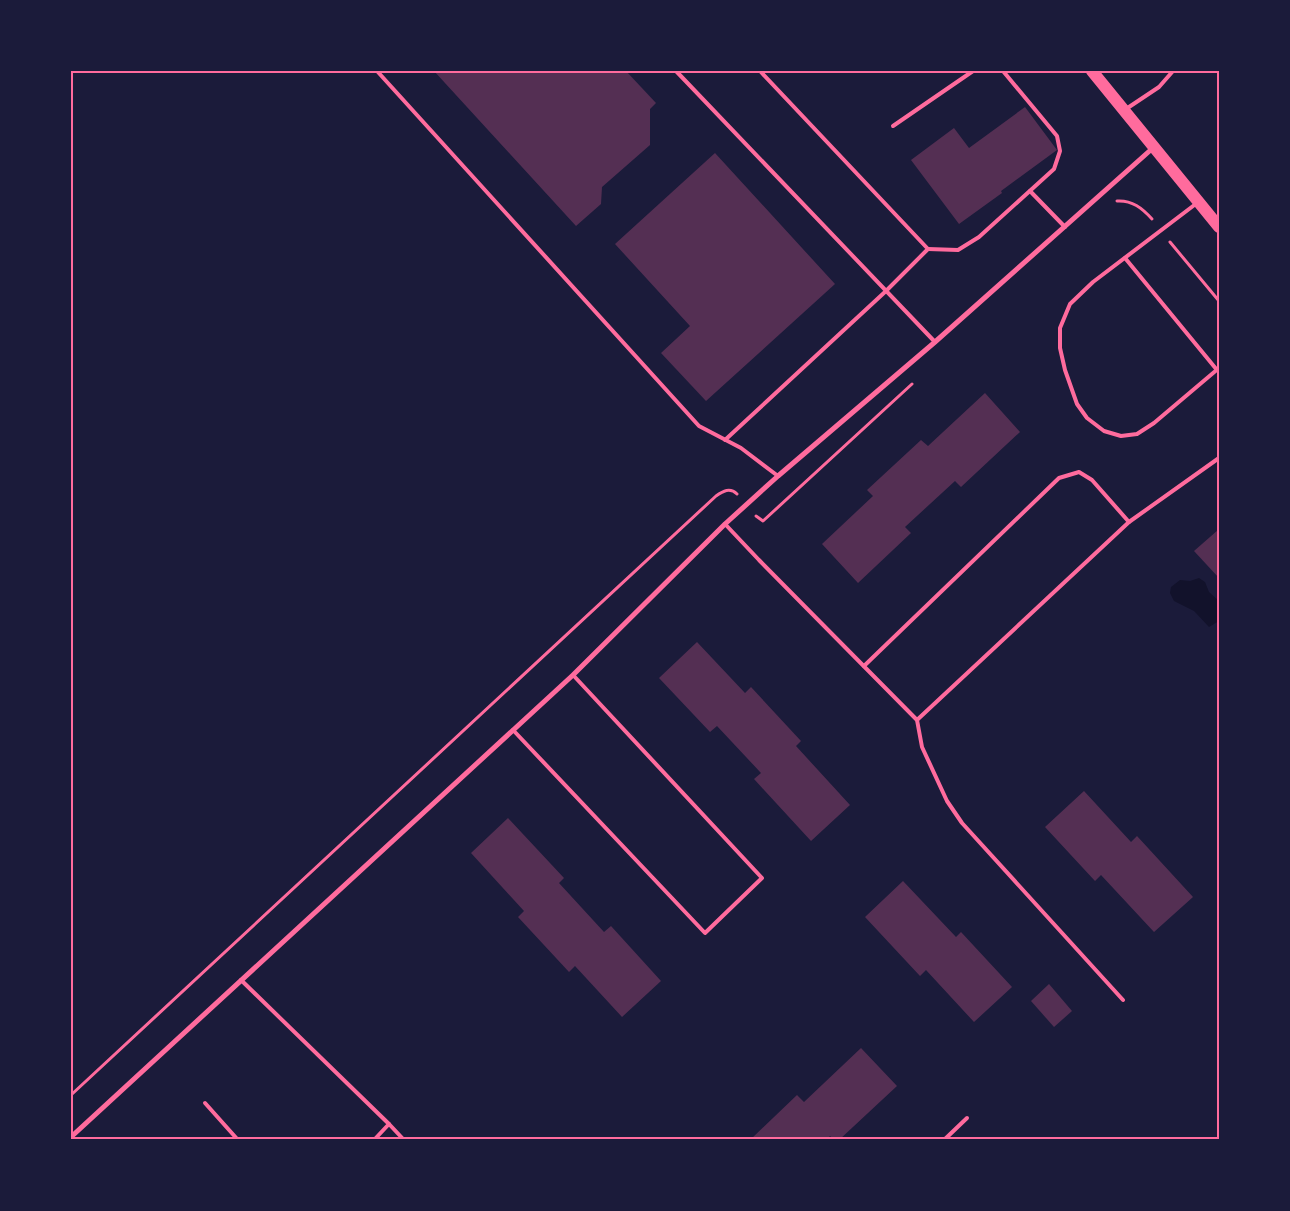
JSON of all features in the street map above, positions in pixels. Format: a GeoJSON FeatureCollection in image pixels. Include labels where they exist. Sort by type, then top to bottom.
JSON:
{"type":"FeatureCollection","features":[{"type":"Feature","properties":{"kind":"main road"},"geometry":{"type":"LineString","coordinates":[[1092,71],[1219,227]]}},
{"type":"Feature","properties":{"kind":"street"},"geometry":{"type":"LineString","coordinates":[[71,1137],[573,675],[725,524],[778,476],[935,342],[1154,147]]}},
{"type":"Feature","properties":{"kind":"lane"},"geometry":{"type":"LineString","coordinates":[[377,71],[699,426],[741,448],[778,476]]}},
{"type":"Feature","properties":{"kind":"lane"},"geometry":{"type":"LineString","coordinates":[[676,71],[935,342]]}},
{"type":"Feature","properties":{"kind":"lane"},"geometry":{"type":"LineString","coordinates":[[760,71],[928,249],[958,250],[980,237],[1054,169],[1060,151],[1057,136],[1003,71]]}},
{"type":"Feature","properties":{"kind":"lane"},"geometry":{"type":"LineString","coordinates":[[893,126],[973,71]]}},
{"type":"Feature","properties":{"kind":"lane"},"geometry":{"type":"LineString","coordinates":[[1124,111],[1159,86],[1173,71]]}},
{"type":"Feature","properties":{"kind":"lane"},"geometry":{"type":"LineString","coordinates":[[1030,191],[1065,227]]}},
{"type":"Feature","properties":{"kind":"lane"},"geometry":{"type":"LineString","coordinates":[[1125,258],[1218,369],[1154,423],[1137,434],[1121,436],[1104,431],[1087,418],[1077,404],[1065,370],[1060,348],[1060,328],[1070,304],[1093,282],[1198,201]]}},
{"type":"Feature","properties":{"kind":"lane"},"geometry":{"type":"LineString","coordinates":[[725,440],[886,291],[928,249]]}},
{"type":"Feature","properties":{"kind":"lane"},"geometry":{"type":"LineString","coordinates":[[917,720],[1130,522],[1219,458]]}},
{"type":"Feature","properties":{"kind":"lane"},"geometry":{"type":"LineString","coordinates":[[864,666],[1058,478],[1079,472],[1092,480],[1130,522]]}},
{"type":"Feature","properties":{"kind":"lane"},"geometry":{"type":"LineString","coordinates":[[725,524],[917,720],[922,747],[947,801],[962,823],[1123,1000]]}},
{"type":"Feature","properties":{"kind":"lane"},"geometry":{"type":"LineString","coordinates":[[513,730],[705,933],[762,878],[573,675]]}},
{"type":"Feature","properties":{"kind":"lane"},"geometry":{"type":"LineString","coordinates":[[241,980],[404,1140]]}},
{"type":"Feature","properties":{"kind":"lane"},"geometry":{"type":"LineString","coordinates":[[205,1103],[238,1140]]}},
{"type":"Feature","properties":{"kind":"lane"},"geometry":{"type":"LineString","coordinates":[[944,1140],[967,1118]]}},
{"type":"Feature","properties":{"kind":"lane"},"geometry":{"type":"LineString","coordinates":[[374,1140],[389,1124]]}},
{"type":"Feature","properties":{"kind":"path"},"geometry":{"type":"LineString","coordinates":[[1111,204],[1118,200],[1127,201],[1138,206],[1146,213],[1219,301]]}},
{"type":"Feature","properties":{"kind":"path"},"geometry":{"type":"LineString","coordinates":[[760,519],[763,521],[915,381]]}},
{"type":"Feature","properties":{"kind":"path"},"geometry":{"type":"LineString","coordinates":[[71,1094],[716,496],[727,490],[734,492]]}},
{"type":"Feature","properties":{"kind":"shaded area"},"geometry":{"type":"Polygon","coordinates":[[[1199,578],[1205,582],[1209,592],[1219,601],[1219,621],[1209,627],[1194,611],[1174,601],[1170,593],[1171,587],[1180,580],[1190,581],[1199,578]]]}},
{"type":"Feature","properties":{"kind":"building"},"geometry":{"type":"Polygon","coordinates":[[[434,71],[626,71],[656,103],[650,109],[650,145],[602,187],[601,204],[576,226],[434,71]]]}},
{"type":"Feature","properties":{"kind":"building"},"geometry":{"type":"Polygon","coordinates":[[[1025,107],[1057,150],[959,224],[911,160],[954,128],[969,148],[1025,107]]]}},
{"type":"Feature","properties":{"kind":"building"},"geometry":{"type":"Polygon","coordinates":[[[715,153],[835,284],[706,401],[661,353],[690,326],[615,244],[715,153]]]}},
{"type":"Feature","properties":{"kind":"building"},"geometry":{"type":"Polygon","coordinates":[[[985,393],[1020,432],[961,487],[955,481],[905,527],[911,533],[858,583],[822,544],[873,496],[867,490],[921,440],[928,446],[985,393]]]}},
{"type":"Feature","properties":{"kind":"building"},"geometry":{"type":"Polygon","coordinates":[[[1219,531],[1219,578],[1194,551],[1219,531]]]}},
{"type":"Feature","properties":{"kind":"building"},"geometry":{"type":"Polygon","coordinates":[[[697,642],[745,693],[751,687],[801,741],[796,746],[850,805],[811,841],[754,779],[761,773],[717,726],[710,732],[659,678],[697,642]]]}},
{"type":"Feature","properties":{"kind":"building"},"geometry":{"type":"Polygon","coordinates":[[[1084,791],[1131,842],[1137,836],[1193,897],[1154,932],[1101,875],[1095,881],[1045,827],[1084,791]]]}},
{"type":"Feature","properties":{"kind":"building"},"geometry":{"type":"Polygon","coordinates":[[[508,818],[564,878],[559,883],[604,932],[611,926],[661,981],[622,1017],[575,966],[569,972],[518,917],[524,911],[471,853],[508,818]]]}},
{"type":"Feature","properties":{"kind":"building"},"geometry":{"type":"Polygon","coordinates":[[[903,881],[956,937],[961,932],[1012,987],[974,1022],[926,970],[920,976],[865,917],[903,881]]]}},
{"type":"Feature","properties":{"kind":"building"},"geometry":{"type":"Polygon","coordinates":[[[1049,984],[1072,1011],[1054,1027],[1031,1001],[1049,984]]]}},
{"type":"Feature","properties":{"kind":"building"},"geometry":{"type":"Polygon","coordinates":[[[861,1048],[897,1086],[839,1140],[834,1140],[830,1136],[827,1140],[750,1140],[797,1095],[804,1102],[861,1048]]]}}]}
